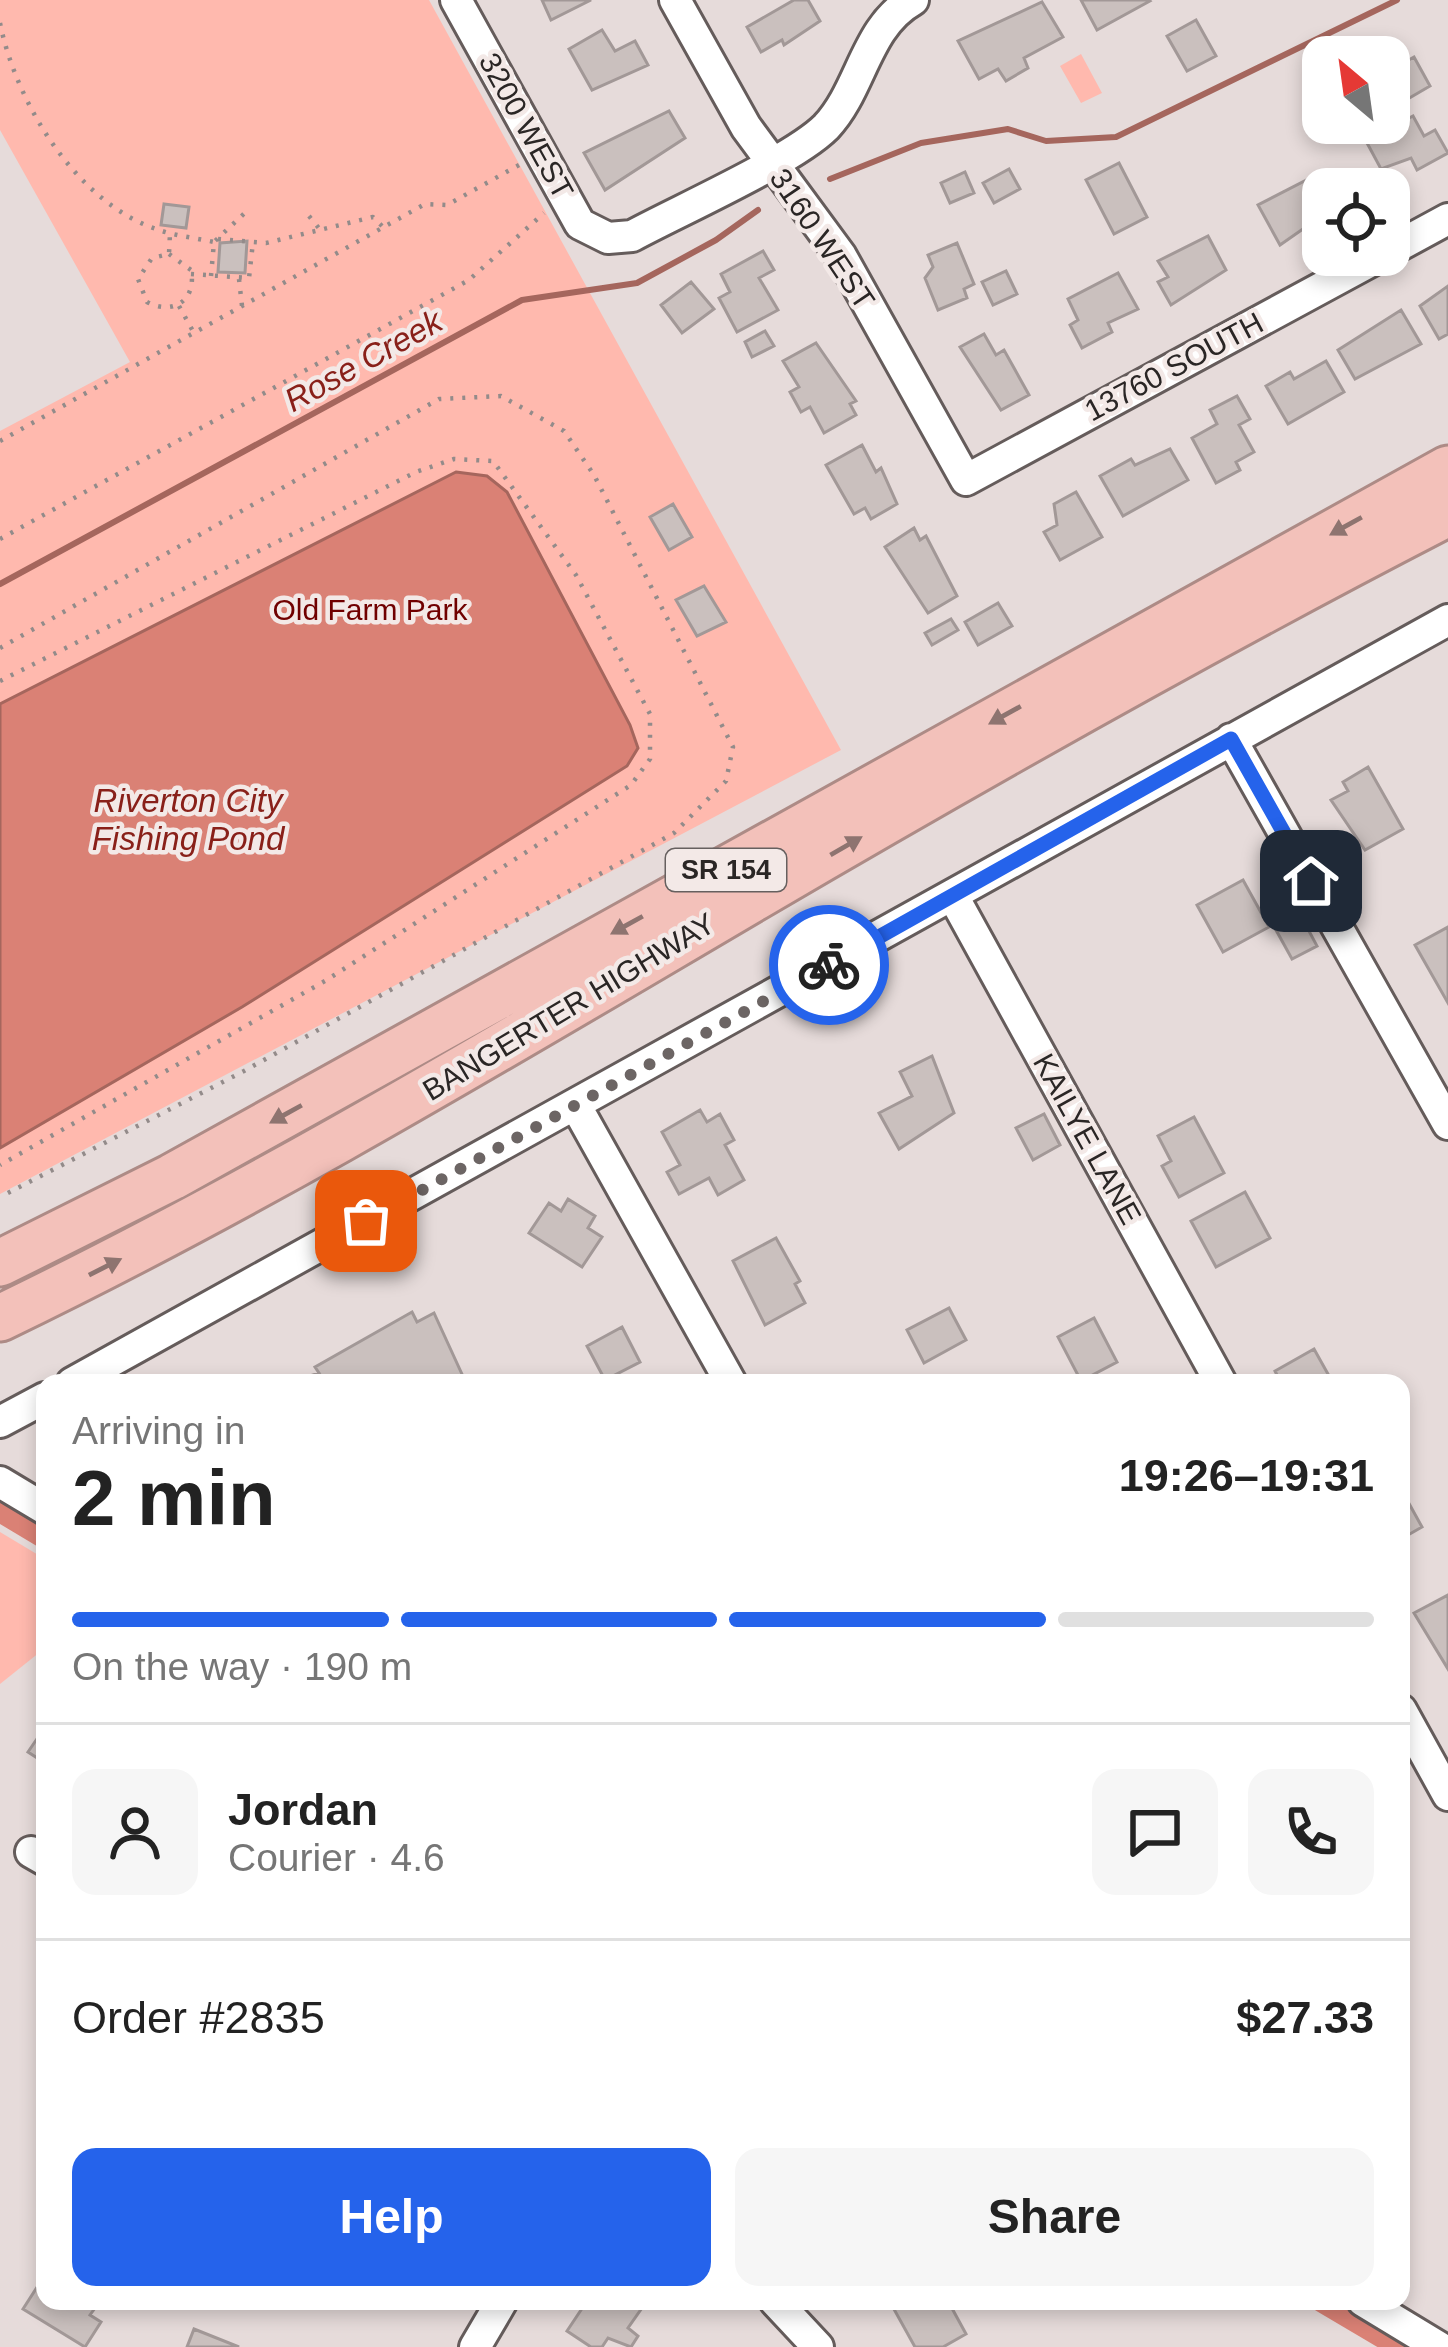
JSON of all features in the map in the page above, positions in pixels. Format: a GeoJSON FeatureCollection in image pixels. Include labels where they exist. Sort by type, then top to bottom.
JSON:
{"type":"FeatureCollection","features":[{"type":"Feature","properties":{"kind":"highway","name":"BANGERTER HIGHWAY"},"geometry":{"type":"LineString","coordinates":[[0,1263],[190,1167],[1448,470]]}},
{"type":"Feature","properties":{"kind":"highway","name":"BANGERTER HIGHWAY"},"geometry":{"type":"LineString","coordinates":[[0,1318],[139,1250],[417,1097],[1017,746],[1448,513]]}},
{"type":"Feature","properties":{"kind":"street","name":"3200 WEST"},"geometry":{"type":"LineString","coordinates":[[456,0],[580,224],[608,238],[632,236],[771,161]]}},
{"type":"Feature","properties":{"kind":"street","name":"3160 WEST"},"geometry":{"type":"LineString","coordinates":[[676,0],[746,128],[841,256],[966,480]]}},
{"type":"Feature","properties":{"kind":"street"},"geometry":{"type":"LineString","coordinates":[[771,161],[822,131],[847,103],[876,36],[914,0]]}},
{"type":"Feature","properties":{"kind":"street","name":"13760 SOUTH"},"geometry":{"type":"LineString","coordinates":[[1410,240],[1448,219]]}},
{"type":"Feature","properties":{"kind":"street","name":"13760 SOUTH"},"geometry":{"type":"LineString","coordinates":[[966,480],[1343,276]]}},
{"type":"Feature","properties":{"kind":"street"},"geometry":{"type":"LineString","coordinates":[[87,1374],[1448,620]]}},
{"type":"Feature","properties":{"kind":"street"},"geometry":{"type":"LineString","coordinates":[[1231,739],[1448,1124]]}},
{"type":"Feature","properties":{"kind":"street","name":"KAILYE LANE"},"geometry":{"type":"LineString","coordinates":[[953,896],[1216,1374]]}},
{"type":"Feature","properties":{"kind":"street"},"geometry":{"type":"LineString","coordinates":[[576,1106],[726,1374]]}},
{"type":"Feature","properties":{"kind":"street"},"geometry":{"type":"LineString","coordinates":[[0,1422],[36,1403]]}},
{"type":"Feature","properties":{"kind":"street"},"geometry":{"type":"LineString","coordinates":[[0,1482],[36,1504]]}},
{"type":"Feature","properties":{"kind":"street"},"geometry":{"type":"LineString","coordinates":[[1410,1726],[1448,1795]]}},
{"type":"Feature","properties":{"kind":"street"},"geometry":{"type":"LineString","coordinates":[[475,2347],[497,2310]]}},
{"type":"Feature","properties":{"kind":"street"},"geometry":{"type":"LineString","coordinates":[[783,2310],[818,2347]]}},
{"type":"Feature","properties":{"kind":"street"},"geometry":{"type":"LineString","coordinates":[[1378,2310],[1438,2347]]}},
{"type":"Feature","properties":{"kind":"path"},"geometry":{"type":"LineString","coordinates":[[0,22],[23,92],[54,145],[109,201],[170,232],[216,241],[253,242],[322,232],[373,217],[383,227]]}},
{"type":"Feature","properties":{"kind":"path"},"geometry":{"type":"LineString","coordinates":[[0,441],[425,204],[447,205],[524,162]]}},
{"type":"Feature","properties":{"kind":"path"},"geometry":{"type":"LineString","coordinates":[[0,539],[469,280],[551,207]]}},
{"type":"Feature","properties":{"kind":"path"},"geometry":{"type":"LineString","coordinates":[[211,276],[216,241],[249,209]]}},
{"type":"Feature","properties":{"kind":"path"},"geometry":{"type":"LineString","coordinates":[[309,216],[322,232]]}},
{"type":"Feature","properties":{"kind":"path"},"geometry":{"type":"LineString","coordinates":[[169,254],[170,232]]}},
{"type":"Feature","properties":{"kind":"path"},"geometry":{"type":"LineString","coordinates":[[191,274],[249,278],[253,242]]}},
{"type":"Feature","properties":{"kind":"path"},"geometry":{"type":"LineString","coordinates":[[169,254],[185,262],[191,274],[192,289],[178,305],[154,307],[138,287],[145,263],[169,254]]}},
{"type":"Feature","properties":{"kind":"path"},"geometry":{"type":"LineString","coordinates":[[239,279],[242,306]]}},
{"type":"Feature","properties":{"kind":"path"},"geometry":{"type":"LineString","coordinates":[[178,305],[194,333]]}},
{"type":"Feature","properties":{"kind":"path"},"geometry":{"type":"LineString","coordinates":[[0,649],[439,399],[501,396],[564,431],[594,475],[733,747],[727,782],[674,833],[244,1071],[0,1197]]}},
{"type":"Feature","properties":{"kind":"path"},"geometry":{"type":"LineString","coordinates":[[0,680],[416,472],[454,460],[493,461],[576,575],[650,714],[650,759],[631,785],[325,981],[0,1165]]}},
{"type":"Feature","properties":{"kind":"green space","name":"Old Farm Park"},"geometry":{"type":"Polygon","coordinates":[[[0,0],[429,0],[841,750],[0,1194],[0,431],[130,362],[0,130],[0,0]]]}},
{"type":"Feature","properties":{"kind":"green space"},"geometry":{"type":"Polygon","coordinates":[[[1081,54],[1102,93],[1081,103],[1060,66],[1081,54]]]}},
{"type":"Feature","properties":{"kind":"green space"},"geometry":{"type":"Polygon","coordinates":[[[0,1532],[36,1554],[36,1655],[0,1684],[0,1532]]]}},
{"type":"Feature","properties":{"kind":"water","name":"Riverton City Fishing Pond"},"geometry":{"type":"Polygon","coordinates":[[[456,472],[487,476],[507,492],[630,725],[638,748],[627,766],[242,1007],[0,1148],[0,704],[456,472]]]}},
{"type":"Feature","properties":{"kind":"building"},"geometry":{"type":"Polygon","coordinates":[[[542,0],[591,0],[551,20],[542,0]]]}},
{"type":"Feature","properties":{"kind":"building"},"geometry":{"type":"Polygon","coordinates":[[[794,0],[808,0],[820,21],[784,45],[782,40],[761,52],[747,27],[794,0]]]}},
{"type":"Feature","properties":{"kind":"building"},"geometry":{"type":"Polygon","coordinates":[[[1081,0],[1149,0],[1150,1],[1097,30],[1081,0]]]}},
{"type":"Feature","properties":{"kind":"building"},"geometry":{"type":"Polygon","coordinates":[[[1042,2],[1063,37],[1024,58],[1028,68],[1006,81],[998,69],[979,79],[958,41],[1042,2]]]}},
{"type":"Feature","properties":{"kind":"building"},"geometry":{"type":"Polygon","coordinates":[[[1196,20],[1216,56],[1187,71],[1167,36],[1196,20]]]}},
{"type":"Feature","properties":{"kind":"building"},"geometry":{"type":"Polygon","coordinates":[[[602,30],[615,51],[635,41],[648,65],[592,90],[569,49],[602,30]]]}},
{"type":"Feature","properties":{"kind":"building"},"geometry":{"type":"Polygon","coordinates":[[[1414,57],[1430,86],[1410,98],[1410,59],[1414,57]]]}},
{"type":"Feature","properties":{"kind":"building"},"geometry":{"type":"Polygon","coordinates":[[[669,111],[685,138],[605,190],[584,153],[669,111]]]}},
{"type":"Feature","properties":{"kind":"building"},"geometry":{"type":"Polygon","coordinates":[[[1410,118],[1424,136],[1435,130],[1448,153],[1417,170],[1411,158],[1380,168],[1368,144],[1410,144],[1410,118]]]}},
{"type":"Feature","properties":{"kind":"building"},"geometry":{"type":"Polygon","coordinates":[[[1119,163],[1147,217],[1114,234],[1086,180],[1119,163]]]}},
{"type":"Feature","properties":{"kind":"building"},"geometry":{"type":"Polygon","coordinates":[[[1009,169],[1020,189],[994,203],[983,183],[1009,169]]]}},
{"type":"Feature","properties":{"kind":"building"},"geometry":{"type":"Polygon","coordinates":[[[965,172],[974,193],[950,203],[941,183],[965,172]]]}},
{"type":"Feature","properties":{"kind":"building"},"geometry":{"type":"Polygon","coordinates":[[[1302,182],[1302,230],[1280,245],[1258,205],[1302,182]]]}},
{"type":"Feature","properties":{"kind":"building"},"geometry":{"type":"Polygon","coordinates":[[[164,204],[189,207],[186,228],[161,225],[164,204]]]}},
{"type":"Feature","properties":{"kind":"building"},"geometry":{"type":"Polygon","coordinates":[[[1208,236],[1226,270],[1171,305],[1158,282],[1168,277],[1158,261],[1208,236]]]}},
{"type":"Feature","properties":{"kind":"building"},"geometry":{"type":"Polygon","coordinates":[[[247,241],[245,273],[218,272],[220,243],[247,241]]]}},
{"type":"Feature","properties":{"kind":"building"},"geometry":{"type":"Polygon","coordinates":[[[957,243],[974,284],[964,289],[967,298],[938,310],[925,278],[933,267],[928,255],[957,243]]]}},
{"type":"Feature","properties":{"kind":"building"},"geometry":{"type":"Polygon","coordinates":[[[763,251],[774,270],[759,278],[778,310],[737,332],[719,298],[730,292],[721,274],[763,251]]]}},
{"type":"Feature","properties":{"kind":"building"},"geometry":{"type":"Polygon","coordinates":[[[1006,271],[1017,294],[993,305],[982,282],[1006,271]]]}},
{"type":"Feature","properties":{"kind":"building"},"geometry":{"type":"Polygon","coordinates":[[[1118,273],[1138,309],[1108,323],[1112,332],[1082,348],[1070,325],[1078,320],[1068,299],[1118,273]]]}},
{"type":"Feature","properties":{"kind":"building"},"geometry":{"type":"Polygon","coordinates":[[[691,282],[714,309],[682,333],[661,305],[691,282]]]}},
{"type":"Feature","properties":{"kind":"building"},"geometry":{"type":"Polygon","coordinates":[[[1448,286],[1448,334],[1439,339],[1420,306],[1448,286]]]}},
{"type":"Feature","properties":{"kind":"building"},"geometry":{"type":"Polygon","coordinates":[[[1401,310],[1421,344],[1355,379],[1338,350],[1401,310]]]}},
{"type":"Feature","properties":{"kind":"building"},"geometry":{"type":"Polygon","coordinates":[[[765,331],[774,346],[752,357],[745,342],[765,331]]]}},
{"type":"Feature","properties":{"kind":"building"},"geometry":{"type":"Polygon","coordinates":[[[984,334],[996,355],[1004,350],[1029,395],[1001,410],[960,347],[984,334]]]}},
{"type":"Feature","properties":{"kind":"building"},"geometry":{"type":"Polygon","coordinates":[[[816,343],[856,401],[850,404],[856,415],[824,433],[810,407],[801,412],[790,392],[799,387],[783,361],[816,343]]]}},
{"type":"Feature","properties":{"kind":"building"},"geometry":{"type":"Polygon","coordinates":[[[1326,361],[1344,392],[1288,424],[1266,386],[1290,372],[1294,379],[1326,361]]]}},
{"type":"Feature","properties":{"kind":"building"},"geometry":{"type":"Polygon","coordinates":[[[1237,396],[1250,419],[1239,425],[1254,452],[1236,462],[1240,470],[1216,483],[1192,438],[1217,424],[1210,410],[1237,396]]]}},
{"type":"Feature","properties":{"kind":"building"},"geometry":{"type":"Polygon","coordinates":[[[862,445],[876,472],[881,468],[897,504],[871,519],[865,508],[854,514],[826,465],[862,445]]]}},
{"type":"Feature","properties":{"kind":"building"},"geometry":{"type":"Polygon","coordinates":[[[1170,449],[1188,480],[1123,516],[1100,476],[1131,459],[1135,465],[1170,449]]]}},
{"type":"Feature","properties":{"kind":"building"},"geometry":{"type":"Polygon","coordinates":[[[1076,492],[1102,537],[1060,560],[1044,532],[1057,525],[1054,504],[1076,492]]]}},
{"type":"Feature","properties":{"kind":"building"},"geometry":{"type":"Polygon","coordinates":[[[673,504],[692,537],[669,550],[650,517],[673,504]]]}},
{"type":"Feature","properties":{"kind":"building"},"geometry":{"type":"Polygon","coordinates":[[[914,528],[920,540],[926,536],[957,596],[928,613],[885,547],[914,528]]]}},
{"type":"Feature","properties":{"kind":"building"},"geometry":{"type":"Polygon","coordinates":[[[704,586],[726,622],[697,636],[676,600],[704,586]]]}},
{"type":"Feature","properties":{"kind":"building"},"geometry":{"type":"Polygon","coordinates":[[[998,603],[1012,626],[978,645],[965,622],[998,603]]]}},
{"type":"Feature","properties":{"kind":"building"},"geometry":{"type":"Polygon","coordinates":[[[951,619],[958,630],[932,645],[925,633],[951,619]]]}},
{"type":"Feature","properties":{"kind":"building"},"geometry":{"type":"Polygon","coordinates":[[[1368,767],[1403,829],[1365,850],[1331,800],[1348,791],[1343,782],[1368,767]]]}},
{"type":"Feature","properties":{"kind":"building"},"geometry":{"type":"Polygon","coordinates":[[[1243,880],[1269,927],[1223,952],[1197,905],[1243,880]]]}},
{"type":"Feature","properties":{"kind":"building"},"geometry":{"type":"Polygon","coordinates":[[[1301,916],[1317,946],[1292,959],[1276,930],[1301,916]]]}},
{"type":"Feature","properties":{"kind":"building"},"geometry":{"type":"Polygon","coordinates":[[[1448,927],[1448,1003],[1415,945],[1448,927]]]}},
{"type":"Feature","properties":{"kind":"building"},"geometry":{"type":"Polygon","coordinates":[[[932,1056],[954,1113],[899,1149],[879,1113],[912,1096],[900,1072],[932,1056]]]}},
{"type":"Feature","properties":{"kind":"building"},"geometry":{"type":"Polygon","coordinates":[[[700,1110],[707,1122],[720,1114],[734,1140],[725,1145],[744,1180],[718,1195],[709,1178],[679,1194],[667,1172],[680,1165],[662,1132],[700,1110]]]}},
{"type":"Feature","properties":{"kind":"building"},"geometry":{"type":"Polygon","coordinates":[[[1044,1114],[1060,1145],[1033,1160],[1016,1128],[1044,1114]]]}},
{"type":"Feature","properties":{"kind":"building"},"geometry":{"type":"Polygon","coordinates":[[[1194,1117],[1224,1173],[1179,1197],[1162,1166],[1171,1161],[1158,1136],[1194,1117]]]}},
{"type":"Feature","properties":{"kind":"building"},"geometry":{"type":"Polygon","coordinates":[[[1245,1192],[1270,1238],[1216,1267],[1191,1221],[1245,1192]]]}},
{"type":"Feature","properties":{"kind":"building"},"geometry":{"type":"Polygon","coordinates":[[[568,1199],[595,1216],[588,1228],[602,1237],[582,1267],[529,1233],[549,1203],[561,1211],[568,1199]]]}},
{"type":"Feature","properties":{"kind":"building"},"geometry":{"type":"Polygon","coordinates":[[[776,1238],[800,1281],[795,1284],[805,1303],[765,1325],[733,1261],[776,1238]]]}},
{"type":"Feature","properties":{"kind":"building"},"geometry":{"type":"Polygon","coordinates":[[[949,1308],[966,1340],[924,1363],[907,1330],[949,1308]]]}},
{"type":"Feature","properties":{"kind":"building"},"geometry":{"type":"Polygon","coordinates":[[[412,1312],[417,1322],[434,1313],[462,1374],[316,1374],[315,1367],[412,1312]]]}},
{"type":"Feature","properties":{"kind":"building"},"geometry":{"type":"Polygon","coordinates":[[[1094,1318],[1117,1362],[1094,1374],[1077,1374],[1058,1337],[1094,1318]]]}},
{"type":"Feature","properties":{"kind":"building"},"geometry":{"type":"Polygon","coordinates":[[[622,1327],[640,1362],[617,1374],[602,1374],[587,1346],[622,1327]]]}},
{"type":"Feature","properties":{"kind":"building"},"geometry":{"type":"Polygon","coordinates":[[[1314,1349],[1328,1374],[1276,1374],[1314,1349]]]}},
{"type":"Feature","properties":{"kind":"building"},"geometry":{"type":"Polygon","coordinates":[[[1410,1505],[1422,1527],[1410,1534],[1410,1505]]]}},
{"type":"Feature","properties":{"kind":"building"},"geometry":{"type":"Polygon","coordinates":[[[1448,1595],[1448,1669],[1414,1613],[1448,1595]]]}},
{"type":"Feature","properties":{"kind":"building"},"geometry":{"type":"Polygon","coordinates":[[[36,2289],[36,2310],[94,2310],[90,2315],[101,2322],[85,2347],[23,2309],[36,2289]]]}},
{"type":"Feature","properties":{"kind":"building"},"geometry":{"type":"Polygon","coordinates":[[[581,2310],[641,2310],[628,2328],[638,2336],[631,2347],[608,2338],[602,2347],[591,2347],[567,2331],[581,2310]]]}},
{"type":"Feature","properties":{"kind":"building"},"geometry":{"type":"Polygon","coordinates":[[[894,2310],[953,2310],[966,2334],[943,2347],[915,2347],[894,2310]]]}},
{"type":"Feature","properties":{"kind":"building"},"geometry":{"type":"Polygon","coordinates":[[[194,2329],[239,2347],[187,2347],[194,2329]]]}},
{"type":"Feature","properties":{"kind":"waterway","name":"Rose Creek"},"geometry":{"type":"LineString","coordinates":[[830,179],[921,143],[1008,129],[1046,141],[1116,137],[1397,0]]}},
{"type":"Feature","properties":{"kind":"waterway","name":"Rose Creek"},"geometry":{"type":"LineString","coordinates":[[0,584],[522,300],[637,283],[716,240],[758,210]]}},
{"type":"Feature","properties":{"kind":"waterway"},"geometry":{"type":"LineString","coordinates":[[0,1510],[36,1532]]}},
{"type":"Feature","properties":{"kind":"waterway"},"geometry":{"type":"LineString","coordinates":[[1338,2310],[1401,2347]]}},
{"type":"Feature","properties":{"kind":"way so far"},"geometry":{"type":"LineString","coordinates":[[366,1221],[829,965]]}},
{"type":"Feature","properties":{"kind":"route"},"geometry":{"type":"LineString","coordinates":[[829,965],[1231,739],[1311,881]]}}]}
